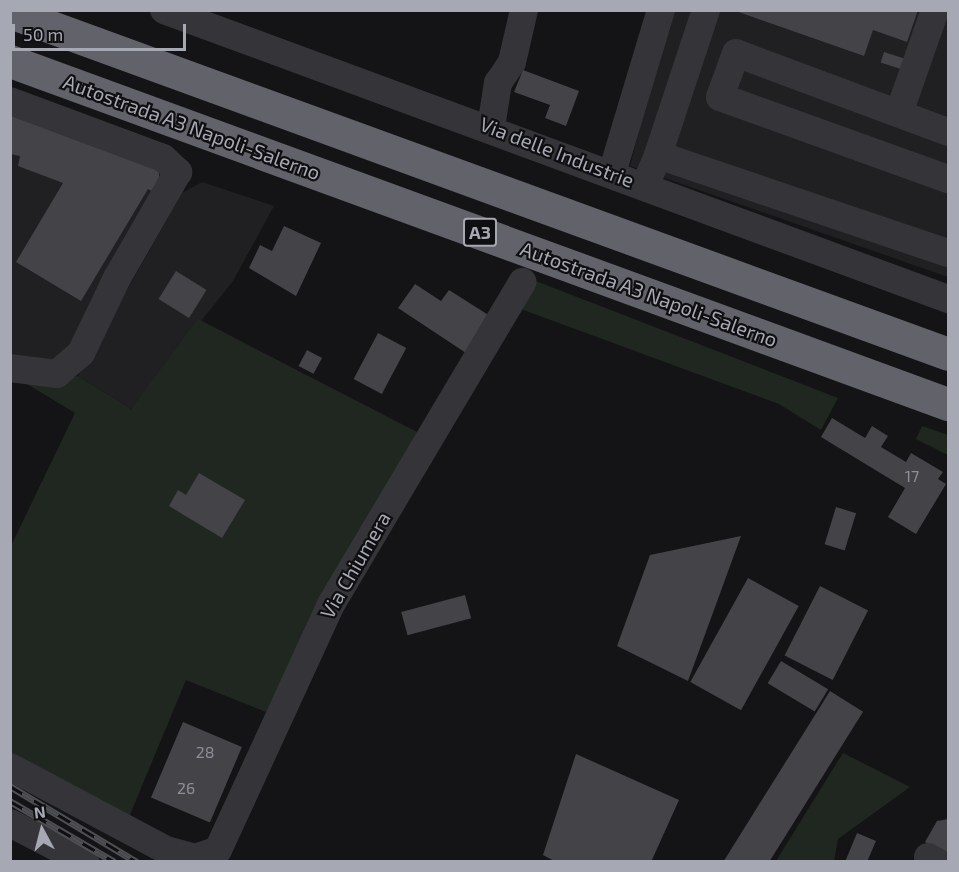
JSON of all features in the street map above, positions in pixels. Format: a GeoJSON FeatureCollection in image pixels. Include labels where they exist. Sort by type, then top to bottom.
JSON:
{"type":"FeatureCollection","features":[{"type":"Feature","properties":{"kind":"highway","name":"A3"},"geometry":{"type":"LineString","coordinates":[[10,12],[948,354]]}},
{"type":"Feature","properties":{"kind":"highway","name":"Autostrada A3 Napoli-Salerno"},"geometry":{"type":"LineString","coordinates":[[10,61],[948,404]]}},
{"type":"Feature","properties":{"kind":"street","name":"Via delle Industrie"},"geometry":{"type":"LineString","coordinates":[[164,10],[491,127],[948,299]]}},
{"type":"Feature","properties":{"kind":"street"},"geometry":{"type":"LineString","coordinates":[[491,127],[498,83],[512,62],[524,10]]}},
{"type":"Feature","properties":{"kind":"street"},"geometry":{"type":"LineString","coordinates":[[612,173],[661,10]]}},
{"type":"Feature","properties":{"kind":"street"},"geometry":{"type":"LineString","coordinates":[[645,186],[658,154],[706,10]]}},
{"type":"Feature","properties":{"kind":"street"},"geometry":{"type":"LineString","coordinates":[[899,113],[935,10]]}},
{"type":"Feature","properties":{"kind":"street"},"geometry":{"type":"LineString","coordinates":[[948,132],[736,53],[720,96],[948,179]]}},
{"type":"Feature","properties":{"kind":"street"},"geometry":{"type":"LineString","coordinates":[[10,101],[163,158],[178,172],[117,278],[81,353],[57,374],[10,368]]}},
{"type":"Feature","properties":{"kind":"street"},"geometry":{"type":"LineString","coordinates":[[658,154],[948,253]]}},
{"type":"Feature","properties":{"kind":"street","name":"Via Chiumera"},"geometry":{"type":"LineString","coordinates":[[10,767],[166,850],[208,857],[218,850],[330,606],[522,282]]}},
{"type":"Feature","properties":{"kind":"street"},"geometry":{"type":"LineString","coordinates":[[10,823],[86,861]]}},
{"type":"Feature","properties":{"kind":"shaded area"},"geometry":{"type":"Polygon","coordinates":[[[670,11],[948,11],[948,277],[630,166],[670,11]]]}},
{"type":"Feature","properties":{"kind":"shaded area"},"geometry":{"type":"Polygon","coordinates":[[[10,109],[159,172],[162,184],[71,355],[52,364],[11,360],[10,109]]]}},
{"type":"Feature","properties":{"kind":"shaded area"},"geometry":{"type":"Polygon","coordinates":[[[202,182],[274,206],[233,281],[131,409],[78,376],[182,193],[202,182]]]}},
{"type":"Feature","properties":{"kind":"shaded area"},"geometry":{"type":"Polygon","coordinates":[[[533,280],[838,398],[821,430],[779,404],[518,308],[533,280]]]}},
{"type":"Feature","properties":{"kind":"shaded area"},"geometry":{"type":"Polygon","coordinates":[[[198,319],[419,433],[266,712],[186,680],[127,822],[11,759],[10,548],[75,413],[27,384],[78,376],[131,409],[198,319]]]}},
{"type":"Feature","properties":{"kind":"shaded area"},"geometry":{"type":"Polygon","coordinates":[[[922,426],[948,435],[948,455],[916,439],[922,426]]]}},
{"type":"Feature","properties":{"kind":"shaded area"},"geometry":{"type":"Polygon","coordinates":[[[843,753],[910,787],[838,839],[834,861],[776,861],[843,753]]]}},
{"type":"Feature","properties":{"kind":"building"},"geometry":{"type":"Polygon","coordinates":[[[733,10],[918,10],[907,42],[873,30],[864,56],[733,10]]]}},
{"type":"Feature","properties":{"kind":"building"},"geometry":{"type":"Polygon","coordinates":[[[884,52],[905,59],[902,69],[881,62],[884,52]]]}},
{"type":"Feature","properties":{"kind":"building"},"geometry":{"type":"Polygon","coordinates":[[[523,70],[579,91],[566,126],[545,118],[550,105],[514,92],[523,70]]]}},
{"type":"Feature","properties":{"kind":"building"},"geometry":{"type":"Polygon","coordinates":[[[10,110],[139,157],[159,172],[159,195],[148,189],[81,301],[16,262],[63,183],[18,166],[20,156],[10,154],[10,110]]]}},
{"type":"Feature","properties":{"kind":"building"},"geometry":{"type":"Polygon","coordinates":[[[284,226],[321,243],[296,296],[249,268],[260,245],[272,251],[284,226]]]}},
{"type":"Feature","properties":{"kind":"building"},"geometry":{"type":"Polygon","coordinates":[[[176,271],[207,290],[189,318],[159,299],[176,271]]]}},
{"type":"Feature","properties":{"kind":"building"},"geometry":{"type":"Polygon","coordinates":[[[415,284],[441,301],[449,290],[490,316],[466,353],[398,308],[415,284]]]}},
{"type":"Feature","properties":{"kind":"building"},"geometry":{"type":"Polygon","coordinates":[[[378,333],[406,348],[382,394],[354,379],[378,333]]]}},
{"type":"Feature","properties":{"kind":"building"},"geometry":{"type":"Polygon","coordinates":[[[307,350],[322,358],[314,374],[299,366],[307,350]]]}},
{"type":"Feature","properties":{"kind":"building"},"geometry":{"type":"Polygon","coordinates":[[[832,418],[865,438],[872,426],[888,436],[881,447],[906,462],[911,453],[943,472],[938,479],[946,484],[916,534],[888,517],[905,488],[821,437],[832,418]]]}},
{"type":"Feature","properties":{"kind":"building"},"geometry":{"type":"Polygon","coordinates":[[[199,473],[245,500],[222,538],[169,506],[178,490],[186,495],[199,473]]]}},
{"type":"Feature","properties":{"kind":"building"},"geometry":{"type":"Polygon","coordinates":[[[836,507],[856,513],[845,550],[825,544],[836,507]]]}},
{"type":"Feature","properties":{"kind":"building"},"geometry":{"type":"Polygon","coordinates":[[[741,536],[688,681],[617,646],[650,555],[741,536]]]}},
{"type":"Feature","properties":{"kind":"building"},"geometry":{"type":"Polygon","coordinates":[[[748,578],[799,606],[741,710],[690,682],[748,578]]]}},
{"type":"Feature","properties":{"kind":"building"},"geometry":{"type":"Polygon","coordinates":[[[820,586],[868,611],[833,680],[785,655],[820,586]]]}},
{"type":"Feature","properties":{"kind":"building"},"geometry":{"type":"Polygon","coordinates":[[[465,595],[471,618],[407,635],[401,612],[465,595]]]}},
{"type":"Feature","properties":{"kind":"building"},"geometry":{"type":"Polygon","coordinates":[[[781,661],[828,689],[815,712],[768,683],[781,661]]]}},
{"type":"Feature","properties":{"kind":"building"},"geometry":{"type":"Polygon","coordinates":[[[830,691],[863,712],[769,862],[723,861],[830,691]]]}},
{"type":"Feature","properties":{"kind":"building"},"geometry":{"type":"Polygon","coordinates":[[[183,722],[242,747],[210,822],[151,797],[183,722]]]}},
{"type":"Feature","properties":{"kind":"building"},"geometry":{"type":"Polygon","coordinates":[[[576,754],[679,800],[651,862],[556,862],[543,855],[576,754]]]}},
{"type":"Feature","properties":{"kind":"building"},"geometry":{"type":"Polygon","coordinates":[[[948,819],[948,856],[925,842],[937,821],[948,819]]]}},
{"type":"Feature","properties":{"kind":"building"},"geometry":{"type":"Polygon","coordinates":[[[857,833],[876,841],[867,862],[845,862],[857,833]]]}},
{"type":"Feature","properties":{"kind":"railway"},"geometry":{"type":"LineString","coordinates":[[10,786],[137,862]]}},
{"type":"Feature","properties":{"kind":"railway"},"geometry":{"type":"LineString","coordinates":[[10,801],[115,862]]}}]}
